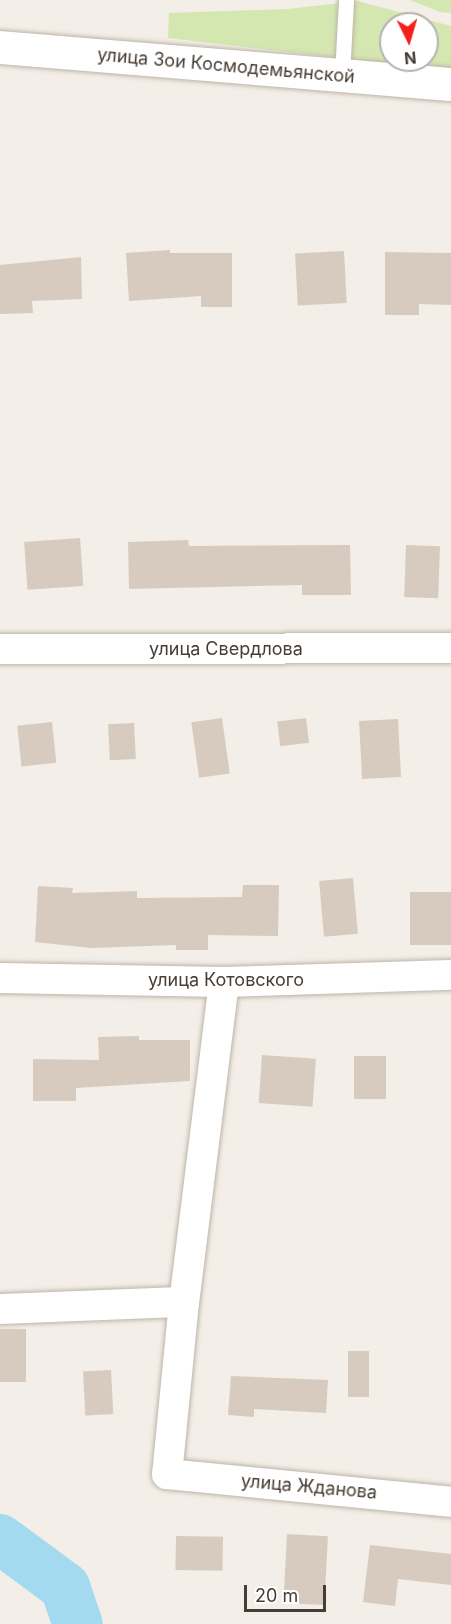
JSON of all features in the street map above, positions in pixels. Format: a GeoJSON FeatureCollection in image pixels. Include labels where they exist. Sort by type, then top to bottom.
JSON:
{"type":"FeatureCollection","features":[{"type":"Feature","properties":{"kind":"street","name":"улица Зои Космодемьянской"},"geometry":{"type":"LineString","coordinates":[[0,47],[451,84]]}},
{"type":"Feature","properties":{"kind":"street","name":"улица Свердлова"},"geometry":{"type":"LineString","coordinates":[[0,649],[451,648]]}},
{"type":"Feature","properties":{"kind":"street","name":"улица Котовского"},"geometry":{"type":"LineString","coordinates":[[0,978],[224,982],[451,975]]}},
{"type":"Feature","properties":{"kind":"street"},"geometry":{"type":"LineString","coordinates":[[0,1309],[184,1302],[224,982]]}},
{"type":"Feature","properties":{"kind":"street","name":"улица Жданова"},"geometry":{"type":"LineString","coordinates":[[184,1302],[167,1474],[451,1502]]}},
{"type":"Feature","properties":{"kind":"lane"},"geometry":{"type":"LineString","coordinates":[[342,75],[346,0]]}},
{"type":"Feature","properties":{"kind":"green space"},"geometry":{"type":"Polygon","coordinates":[[[410,0],[451,0],[451,13],[440,12],[410,0]]]}},
{"type":"Feature","properties":{"kind":"green space"},"geometry":{"type":"Polygon","coordinates":[[[358,1],[399,12],[379,12],[379,63],[168,38],[169,13],[288,9],[358,1]]]}},
{"type":"Feature","properties":{"kind":"green space"},"geometry":{"type":"Polygon","coordinates":[[[439,23],[451,26],[451,71],[439,70],[439,23]]]}},
{"type":"Feature","properties":{"kind":"building"},"geometry":{"type":"Polygon","coordinates":[[[170,250],[170,253],[232,253],[232,307],[201,307],[201,296],[129,301],[126,253],[170,250]]]}},
{"type":"Feature","properties":{"kind":"building"},"geometry":{"type":"Polygon","coordinates":[[[344,251],[347,303],[298,305],[295,254],[344,251]]]}},
{"type":"Feature","properties":{"kind":"building"},"geometry":{"type":"Polygon","coordinates":[[[385,252],[451,253],[451,305],[419,304],[419,315],[385,315],[385,252]]]}},
{"type":"Feature","properties":{"kind":"building"},"geometry":{"type":"Polygon","coordinates":[[[81,257],[82,299],[32,301],[33,313],[0,314],[0,265],[81,257]]]}},
{"type":"Feature","properties":{"kind":"building"},"geometry":{"type":"Polygon","coordinates":[[[80,538],[83,586],[27,590],[24,542],[80,538]]]}},
{"type":"Feature","properties":{"kind":"building"},"geometry":{"type":"Polygon","coordinates":[[[188,540],[189,546],[350,545],[351,595],[302,595],[302,585],[129,589],[128,542],[188,540]]]}},
{"type":"Feature","properties":{"kind":"building"},"geometry":{"type":"Polygon","coordinates":[[[406,545],[440,546],[438,598],[404,597],[406,545]]]}},
{"type":"Feature","properties":{"kind":"building"},"geometry":{"type":"Polygon","coordinates":[[[222,718],[230,773],[199,778],[191,722],[222,718]]]}},
{"type":"Feature","properties":{"kind":"building"},"geometry":{"type":"Polygon","coordinates":[[[306,718],[309,743],[280,746],[277,722],[306,718]]]}},
{"type":"Feature","properties":{"kind":"building"},"geometry":{"type":"Polygon","coordinates":[[[398,719],[401,777],[362,779],[359,721],[398,719]]]}},
{"type":"Feature","properties":{"kind":"building"},"geometry":{"type":"Polygon","coordinates":[[[52,722],[56,763],[21,766],[17,726],[52,722]]]}},
{"type":"Feature","properties":{"kind":"building"},"geometry":{"type":"Polygon","coordinates":[[[134,723],[136,759],[110,760],[108,724],[134,723]]]}},
{"type":"Feature","properties":{"kind":"building"},"geometry":{"type":"Polygon","coordinates":[[[353,878],[358,934],[324,937],[319,881],[353,878]]]}},
{"type":"Feature","properties":{"kind":"building"},"geometry":{"type":"Polygon","coordinates":[[[243,885],[279,885],[278,936],[208,935],[208,950],[176,950],[176,945],[91,948],[35,942],[38,886],[73,888],[72,893],[137,891],[137,898],[242,897],[243,885]]]}},
{"type":"Feature","properties":{"kind":"building"},"geometry":{"type":"Polygon","coordinates":[[[410,892],[451,892],[451,945],[410,945],[410,892]]]}},
{"type":"Feature","properties":{"kind":"building"},"geometry":{"type":"Polygon","coordinates":[[[139,1036],[139,1040],[190,1040],[190,1081],[76,1088],[76,1101],[33,1101],[33,1059],[99,1060],[98,1037],[139,1036]]]}},
{"type":"Feature","properties":{"kind":"building"},"geometry":{"type":"Polygon","coordinates":[[[262,1055],[316,1059],[313,1107],[259,1103],[262,1055]]]}},
{"type":"Feature","properties":{"kind":"building"},"geometry":{"type":"Polygon","coordinates":[[[354,1056],[386,1056],[386,1099],[354,1099],[354,1056]]]}},
{"type":"Feature","properties":{"kind":"building"},"geometry":{"type":"Polygon","coordinates":[[[0,1329],[26,1329],[26,1382],[0,1382],[0,1329]]]}},
{"type":"Feature","properties":{"kind":"building"},"geometry":{"type":"Polygon","coordinates":[[[348,1351],[369,1351],[369,1397],[348,1397],[348,1351]]]}},
{"type":"Feature","properties":{"kind":"building"},"geometry":{"type":"Polygon","coordinates":[[[111,1370],[113,1414],[85,1415],[83,1371],[111,1370]]]}},
{"type":"Feature","properties":{"kind":"building"},"geometry":{"type":"Polygon","coordinates":[[[231,1376],[328,1380],[326,1413],[254,1409],[254,1417],[228,1415],[231,1376]]]}},
{"type":"Feature","properties":{"kind":"building"},"geometry":{"type":"Polygon","coordinates":[[[287,1534],[328,1536],[324,1605],[283,1603],[287,1534]]]}},
{"type":"Feature","properties":{"kind":"building"},"geometry":{"type":"Polygon","coordinates":[[[176,1536],[223,1537],[222,1571],[175,1570],[176,1536]]]}},
{"type":"Feature","properties":{"kind":"building"},"geometry":{"type":"Polygon","coordinates":[[[370,1545],[451,1554],[451,1585],[398,1579],[395,1606],[363,1602],[370,1545]]]}},
{"type":"Feature","properties":{"kind":"waterway"},"geometry":{"type":"LineString","coordinates":[[0,1539],[65,1587],[78,1624]]}}]}
